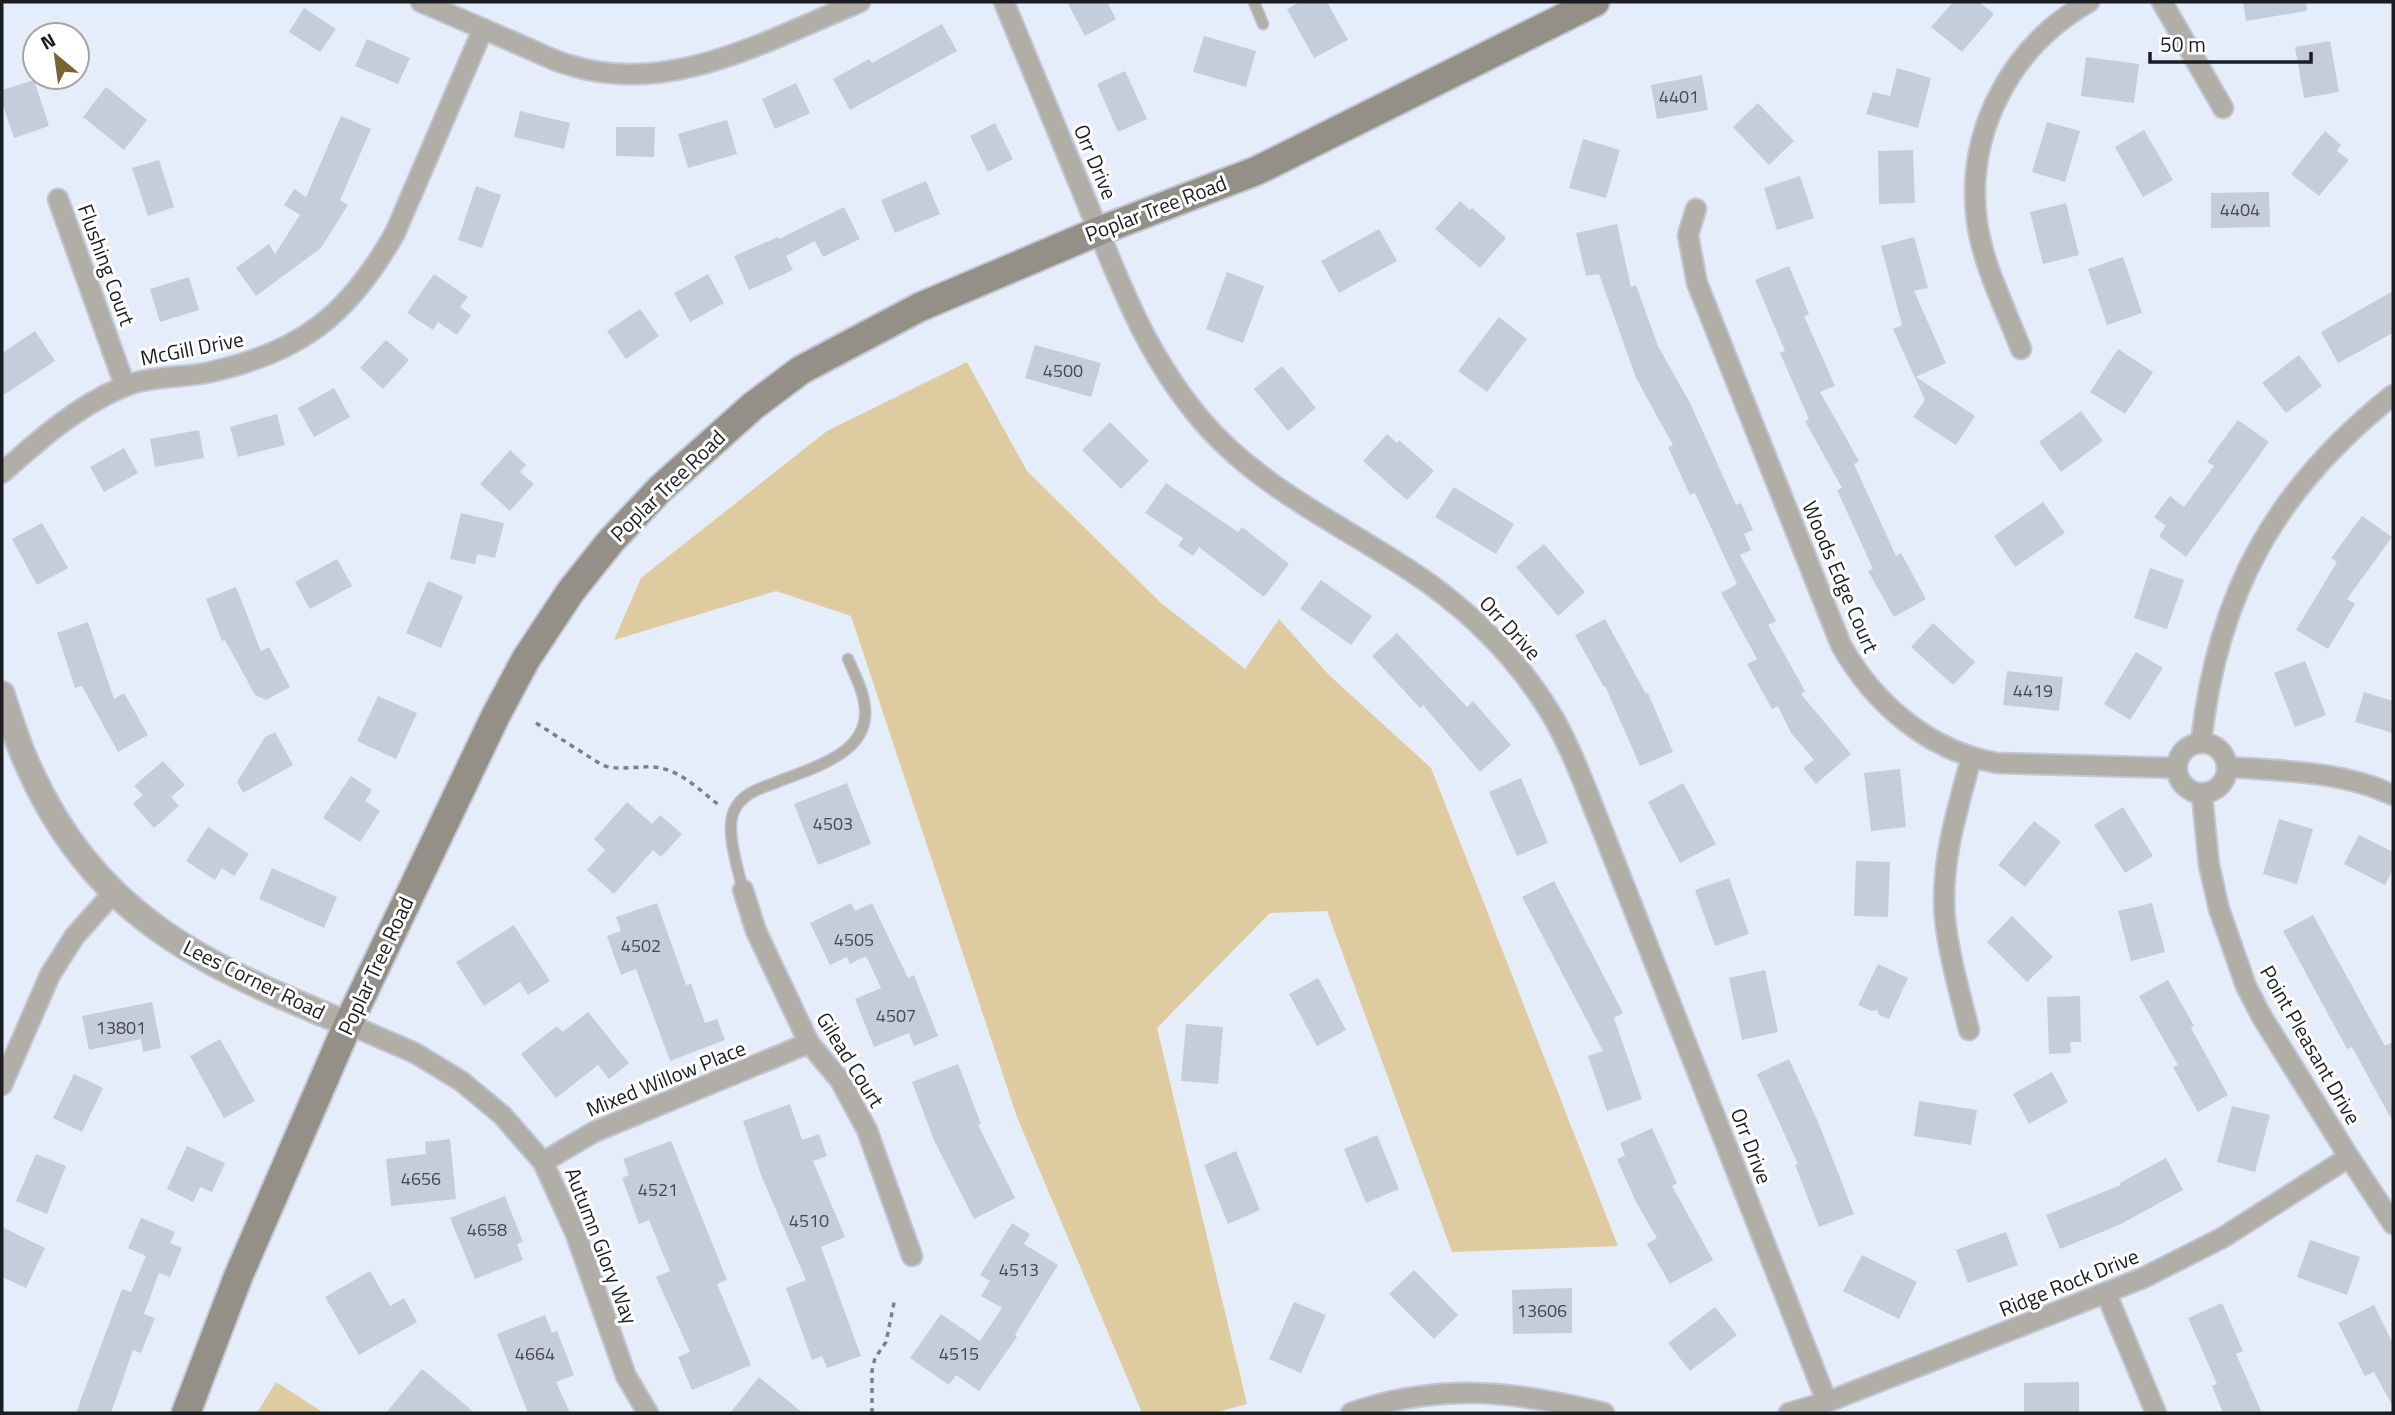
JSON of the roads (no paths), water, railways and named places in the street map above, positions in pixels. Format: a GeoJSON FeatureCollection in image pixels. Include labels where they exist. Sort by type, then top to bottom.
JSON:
{"type":"FeatureCollection","features":[{"type":"Feature","properties":{"kind":"main road","name":"Poplar Tree Road"},"geometry":{"type":"LineString","coordinates":[[186,1413],[238,1277],[348,1024],[496,715],[526,659],[571,591],[610,542],[660,489],[753,406],[801,370],[920,307],[1099,231],[1256,171],[1595,2]]}},
{"type":"Feature","properties":{"kind":"street"},"geometry":{"type":"LineString","coordinates":[[421,2],[569,66],[608,73],[662,74],[714,62],[860,2]]}},
{"type":"Feature","properties":{"kind":"street","name":"Orr Drive"},"geometry":{"type":"LineString","coordinates":[[1004,2],[1144,338],[1177,391],[1235,454],[1267,480],[1430,584],[1466,612],[1514,662],[1552,716],[1571,752],[1604,834],[1827,1402]]}},
{"type":"Feature","properties":{"kind":"street"},"geometry":{"type":"LineString","coordinates":[[2021,349],[1984,253],[1978,224],[1976,173],[1980,146],[1995,102],[2021,60],[2058,22],[2089,2]]}},
{"type":"Feature","properties":{"kind":"street"},"geometry":{"type":"LineString","coordinates":[[2162,2],[2223,108]]}},
{"type":"Feature","properties":{"kind":"street","name":"McGill Drive"},"geometry":{"type":"LineString","coordinates":[[2,473],[63,422],[98,398],[145,380],[203,373],[254,361],[304,336],[332,316],[358,290],[395,233],[483,29]]}},
{"type":"Feature","properties":{"kind":"street","name":"Flushing Court"},"geometry":{"type":"LineString","coordinates":[[58,199],[125,386]]}},
{"type":"Feature","properties":{"kind":"street","name":"Woods Edge Court"},"geometry":{"type":"LineString","coordinates":[[1696,209],[1688,235],[1697,283],[1840,645],[1862,679],[1890,709],[1920,732],[1971,759],[1997,764],[2176,768]]}},
{"type":"Feature","properties":{"kind":"street"},"geometry":{"type":"LineString","coordinates":[[2201,743],[2217,648],[2246,572],[2264,538],[2286,502],[2313,468],[2393,395]]}},
{"type":"Feature","properties":{"kind":"street","name":"Lees Corner Road"},"geometry":{"type":"LineString","coordinates":[[2,694],[25,759],[59,824],[81,856],[113,893],[163,934],[215,966],[348,1024]]}},
{"type":"Feature","properties":{"kind":"street"},"geometry":{"type":"LineString","coordinates":[[2201,743],[2216,747],[2226,760],[2227,767],[2217,789],[2202,795],[2181,783],[2176,768],[2186,748],[2201,743]]}},
{"type":"Feature","properties":{"kind":"street"},"geometry":{"type":"LineString","coordinates":[[1969,1030],[1948,942],[1944,894],[1950,834],[1971,759]]}},
{"type":"Feature","properties":{"kind":"street"},"geometry":{"type":"LineString","coordinates":[[2227,767],[2339,777],[2393,795]]}},
{"type":"Feature","properties":{"kind":"street","name":"Point Pleasant Drive"},"geometry":{"type":"LineString","coordinates":[[2202,795],[2209,865],[2233,954],[2262,1017],[2348,1157],[2393,1224]]}},
{"type":"Feature","properties":{"kind":"street","name":"Gilead Court"},"geometry":{"type":"LineString","coordinates":[[743,890],[756,931],[809,1043],[840,1080],[867,1130],[912,1256]]}},
{"type":"Feature","properties":{"kind":"street"},"geometry":{"type":"LineString","coordinates":[[2,1085],[56,966],[74,937],[113,893]]}},
{"type":"Feature","properties":{"kind":"street","name":"Autumn Glory Way"},"geometry":{"type":"LineString","coordinates":[[348,1024],[415,1053],[461,1082],[502,1115],[543,1162],[575,1232],[626,1376],[648,1413]]}},
{"type":"Feature","properties":{"kind":"street","name":"Mixed Willow Place"},"geometry":{"type":"LineString","coordinates":[[543,1162],[594,1132],[809,1043]]}},
{"type":"Feature","properties":{"kind":"street","name":"Ridge Rock Drive"},"geometry":{"type":"LineString","coordinates":[[1789,1413],[1827,1402],[2143,1278],[2222,1238],[2348,1157]]}},
{"type":"Feature","properties":{"kind":"street"},"geometry":{"type":"LineString","coordinates":[[2106,1293],[2156,1413]]}},
{"type":"Feature","properties":{"kind":"street"},"geometry":{"type":"LineString","coordinates":[[1351,1413],[1391,1401],[1462,1392],[1550,1400],[1604,1413]]}},
{"type":"Feature","properties":{"kind":"lane"},"geometry":{"type":"LineString","coordinates":[[1254,2],[1263,24]]}},
{"type":"Feature","properties":{"kind":"lane"},"geometry":{"type":"LineString","coordinates":[[743,890],[732,840],[733,813],[742,799],[756,790],[833,759],[853,744],[865,725],[862,691],[848,659]]}}]}
